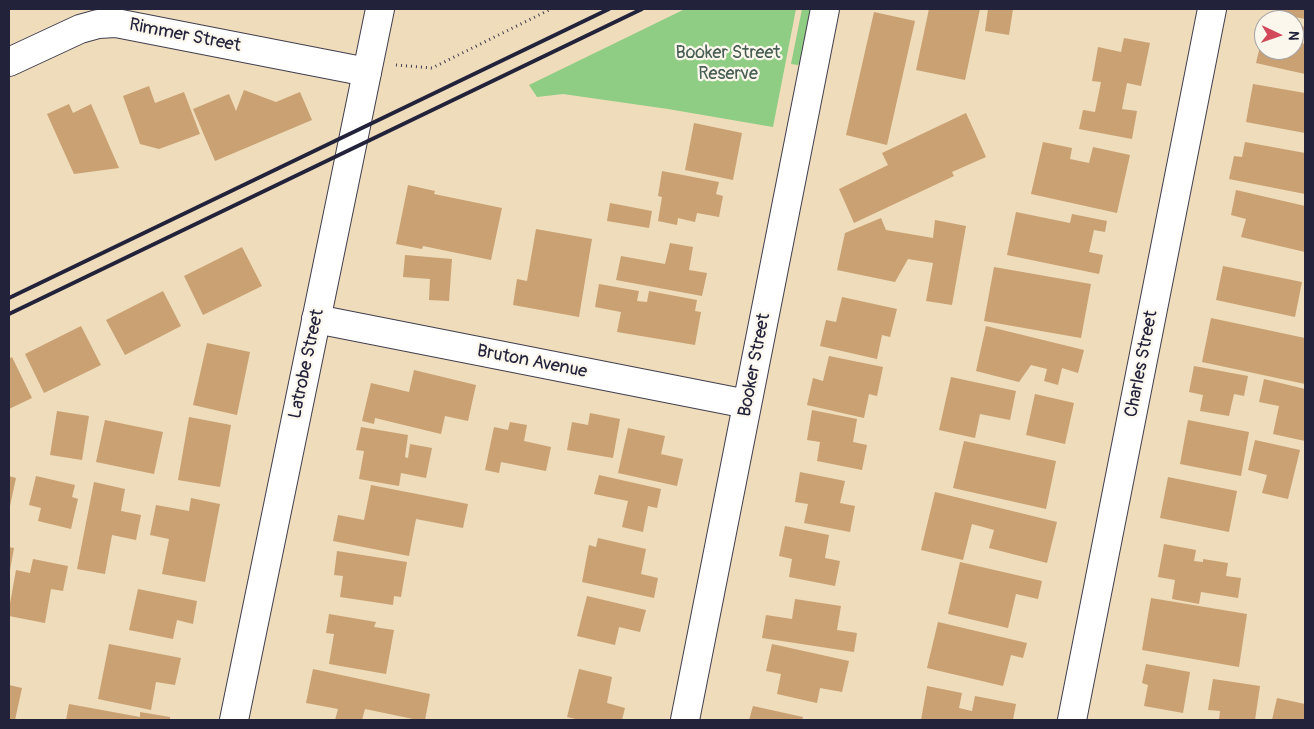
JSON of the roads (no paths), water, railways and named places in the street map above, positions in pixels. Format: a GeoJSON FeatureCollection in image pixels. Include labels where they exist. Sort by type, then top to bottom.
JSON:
{"type":"FeatureCollection","features":[{"type":"Feature","properties":{"kind":"street","name":"Latrobe Street"},"geometry":{"type":"LineString","coordinates":[[234,720],[380,9]]}},
{"type":"Feature","properties":{"kind":"street","name":"Booker Street"},"geometry":{"type":"LineString","coordinates":[[685,720],[825,9]]}},
{"type":"Feature","properties":{"kind":"street","name":"Charles Street"},"geometry":{"type":"LineString","coordinates":[[1072,720],[1212,9]]}},
{"type":"Feature","properties":{"kind":"street","name":"Rimmer Street"},"geometry":{"type":"LineString","coordinates":[[9,62],[80,29],[98,24],[116,23],[367,72]]}},
{"type":"Feature","properties":{"kind":"street","name":"Bruton Avenue"},"geometry":{"type":"LineString","coordinates":[[316,320],[747,404]]}},
{"type":"Feature","properties":{"kind":"railway"},"geometry":{"type":"LineString","coordinates":[[9,298],[609,9]]}},
{"type":"Feature","properties":{"kind":"railway"},"geometry":{"type":"LineString","coordinates":[[9,314],[642,9]]}},
{"type":"Feature","properties":{"kind":"park label","name":"Booker Street Reserve"},"geometry":{"type":"Point","coordinates":[728,63]}}]}
